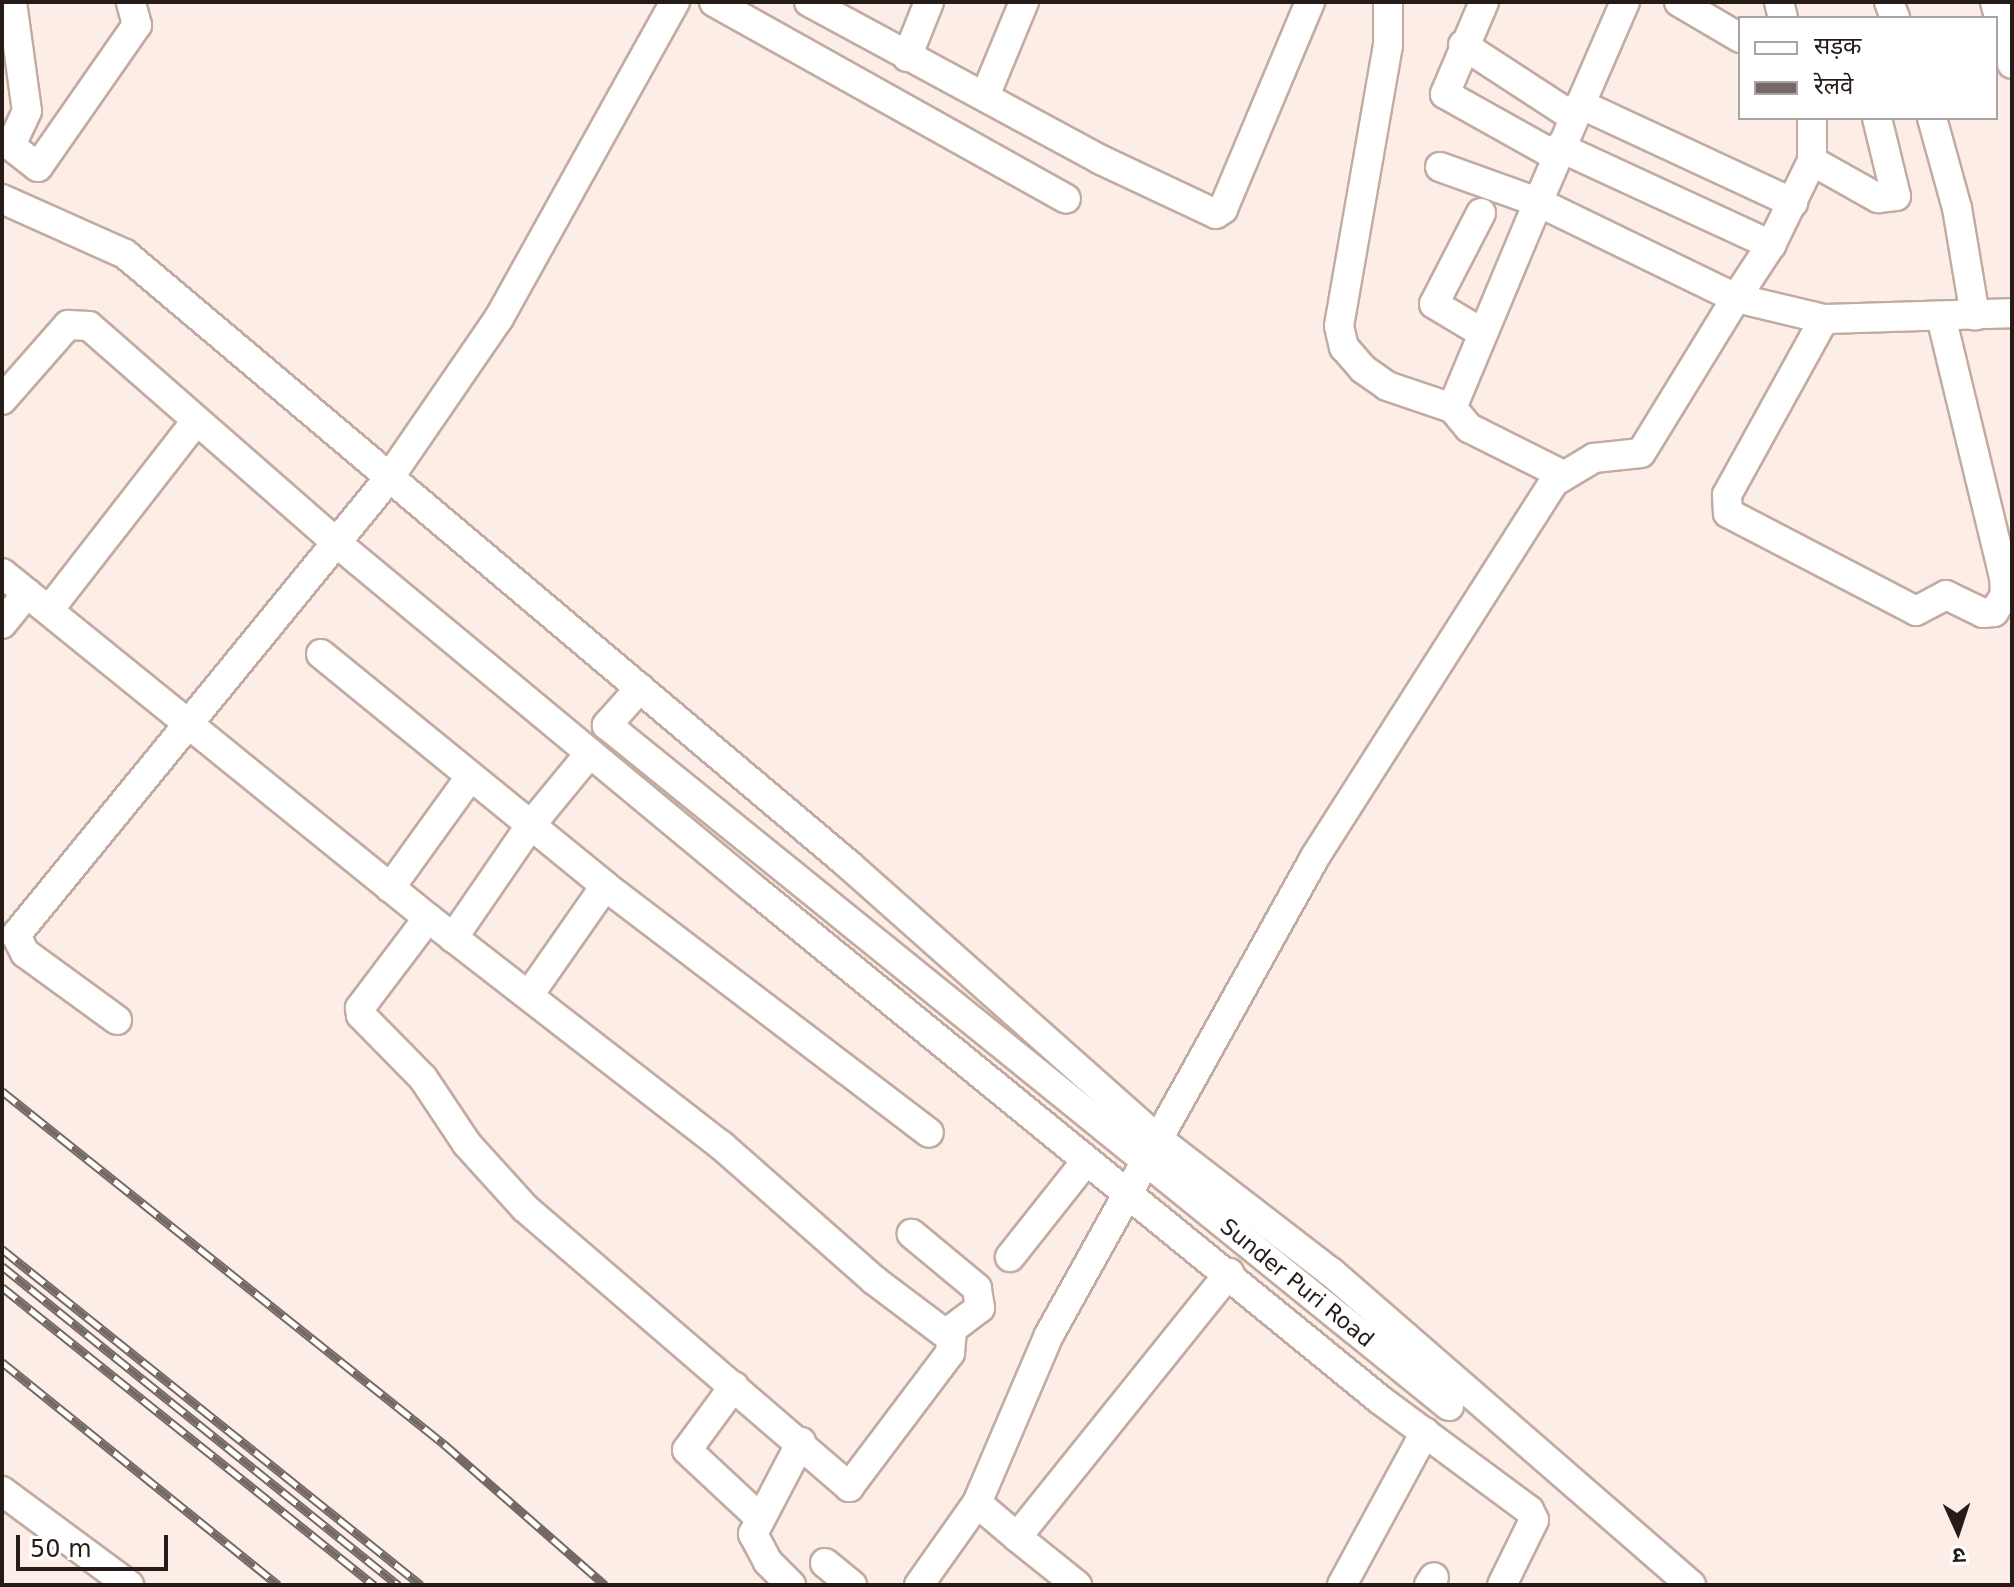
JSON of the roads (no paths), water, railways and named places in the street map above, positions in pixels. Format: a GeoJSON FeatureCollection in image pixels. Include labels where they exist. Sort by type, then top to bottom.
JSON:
{"type":"FeatureCollection","features":[{"type":"Feature","properties":{"kind":"street"},"geometry":{"type":"LineString","coordinates":[[12,2],[27,111],[11,146],[38,167],[137,25],[131,2]]}},
{"type":"Feature","properties":{"kind":"street"},"geometry":{"type":"LineString","coordinates":[[117,1020],[25,953],[16,935],[389,478],[499,318],[675,2]]}},
{"type":"Feature","properties":{"kind":"street"},"geometry":{"type":"LineString","coordinates":[[714,2],[1066,199]]}},
{"type":"Feature","properties":{"kind":"street"},"geometry":{"type":"LineString","coordinates":[[907,57],[929,2]]}},
{"type":"Feature","properties":{"kind":"street"},"geometry":{"type":"LineString","coordinates":[[985,96],[1024,2]]}},
{"type":"Feature","properties":{"kind":"street"},"geometry":{"type":"LineString","coordinates":[[814,3],[907,57],[1099,159],[1216,214],[1223,209],[1310,2]]}},
{"type":"Feature","properties":{"kind":"street"},"geometry":{"type":"LineString","coordinates":[[1388,2],[1388,45],[1339,326],[1344,347],[1363,369],[1387,386],[1452,408],[1469,428],[1561,474]]}},
{"type":"Feature","properties":{"kind":"street"},"geometry":{"type":"LineString","coordinates":[[1484,2],[1463,45],[1445,94],[1557,152],[1771,245]]}},
{"type":"Feature","properties":{"kind":"street"},"geometry":{"type":"LineString","coordinates":[[1452,408],[1557,152],[1625,2]]}},
{"type":"Feature","properties":{"kind":"street"},"geometry":{"type":"LineString","coordinates":[[1679,2],[1738,37]]}},
{"type":"Feature","properties":{"kind":"street"},"geometry":{"type":"LineString","coordinates":[[1995,2],[2012,64]]}},
{"type":"Feature","properties":{"kind":"street"},"geometry":{"type":"LineString","coordinates":[[1463,45],[1576,110],[1793,203]]}},
{"type":"Feature","properties":{"kind":"street"},"geometry":{"type":"LineString","coordinates":[[919,1585],[977,1503],[1049,1335],[1125,1190],[1151,1150],[1315,857],[1561,474],[1594,458],[1641,453],[1771,245],[1793,203],[1812,161],[1812,120]]}},
{"type":"Feature","properties":{"kind":"street"},"geometry":{"type":"LineString","coordinates":[[1812,161],[1878,198],[1896,196],[1877,120]]}},
{"type":"Feature","properties":{"kind":"street"},"geometry":{"type":"LineString","coordinates":[[1933,120],[1957,208],[1975,315]]}},
{"type":"Feature","properties":{"kind":"street"},"geometry":{"type":"LineString","coordinates":[[1440,167],[1538,202],[1736,298],[1824,319],[2012,313]]}},
{"type":"Feature","properties":{"kind":"street"},"geometry":{"type":"LineString","coordinates":[[2,199],[125,254],[640,688],[1151,1150]]}},
{"type":"Feature","properties":{"kind":"street"},"geometry":{"type":"LineString","coordinates":[[1481,213],[1434,304],[1481,332]]}},
{"type":"Feature","properties":{"kind":"street"},"geometry":{"type":"LineString","coordinates":[[1824,319],[1727,495],[1728,513],[1916,611],[1946,595],[1983,613],[2003,617],[2004,577],[1941,317]]}},
{"type":"Feature","properties":{"kind":"street"},"geometry":{"type":"LineString","coordinates":[[2,400],[68,325],[78,323],[89,326],[338,544],[588,752],[1086,1161],[1533,1515],[1502,1585]]}},
{"type":"Feature","properties":{"kind":"street"},"geometry":{"type":"LineString","coordinates":[[2,624],[38,602],[196,421]]}},
{"type":"Feature","properties":{"kind":"street"},"geometry":{"type":"LineString","coordinates":[[2,573],[390,888],[721,1145],[874,1280],[951,1338]]}},
{"type":"Feature","properties":{"kind":"street"},"geometry":{"type":"LineString","coordinates":[[321,654],[605,886],[929,1133]]}},
{"type":"Feature","properties":{"kind":"street"},"geometry":{"type":"LineString","coordinates":[[453,938],[530,826],[607,725],[640,688]]}},
{"type":"Feature","properties":{"kind":"street"},"geometry":{"type":"LineString","coordinates":[[607,725],[808,893],[1151,1150],[1331,1272],[1666,1576],[1691,1585]]}},
{"type":"Feature","properties":{"kind":"street"},"geometry":{"type":"LineString","coordinates":[[390,888],[470,777]]}},
{"type":"Feature","properties":{"kind":"street"},"geometry":{"type":"LineString","coordinates":[[529,995],[605,886]]}},
{"type":"Feature","properties":{"kind":"street"},"geometry":{"type":"LineString","coordinates":[[428,918],[360,1008],[361,1015],[423,1078],[467,1144],[525,1208],[801,1442],[849,1487],[950,1353],[952,1329],[980,1308],[977,1288],[912,1234]]}},
{"type":"Feature","properties":{"kind":"street","name":"Sunder Puri Road"},"geometry":{"type":"LineString","coordinates":[[1151,1150],[1449,1406]]}},
{"type":"Feature","properties":{"kind":"street"},"geometry":{"type":"LineString","coordinates":[[1010,1257],[1086,1161]]}},
{"type":"Feature","properties":{"kind":"street"},"geometry":{"type":"LineString","coordinates":[[1017,1537],[1229,1273]]}},
{"type":"Feature","properties":{"kind":"street"},"geometry":{"type":"LineString","coordinates":[[734,1386],[687,1450],[760,1518]]}},
{"type":"Feature","properties":{"kind":"street"},"geometry":{"type":"LineString","coordinates":[[1342,1585],[1425,1432]]}},
{"type":"Feature","properties":{"kind":"street"},"geometry":{"type":"LineString","coordinates":[[791,1585],[755,1545],[760,1518],[801,1442]]}},
{"type":"Feature","properties":{"kind":"street"},"geometry":{"type":"LineString","coordinates":[[2,1491],[129,1585]]}},
{"type":"Feature","properties":{"kind":"street"},"geometry":{"type":"LineString","coordinates":[[977,1503],[1077,1585]]}},
{"type":"Feature","properties":{"kind":"street"},"geometry":{"type":"LineString","coordinates":[[825,1563],[852,1585]]}},
{"type":"Feature","properties":{"kind":"railway"},"geometry":{"type":"LineString","coordinates":[[2,1091],[444,1444],[605,1585]]}},
{"type":"Feature","properties":{"kind":"railway"},"geometry":{"type":"LineString","coordinates":[[2,1249],[421,1585]]}},
{"type":"Feature","properties":{"kind":"railway"},"geometry":{"type":"LineString","coordinates":[[2,1266],[398,1585]]}},
{"type":"Feature","properties":{"kind":"railway"},"geometry":{"type":"LineString","coordinates":[[2,1287],[374,1585]]}},
{"type":"Feature","properties":{"kind":"railway"},"geometry":{"type":"LineString","coordinates":[[2,1362],[278,1585]]}}]}
